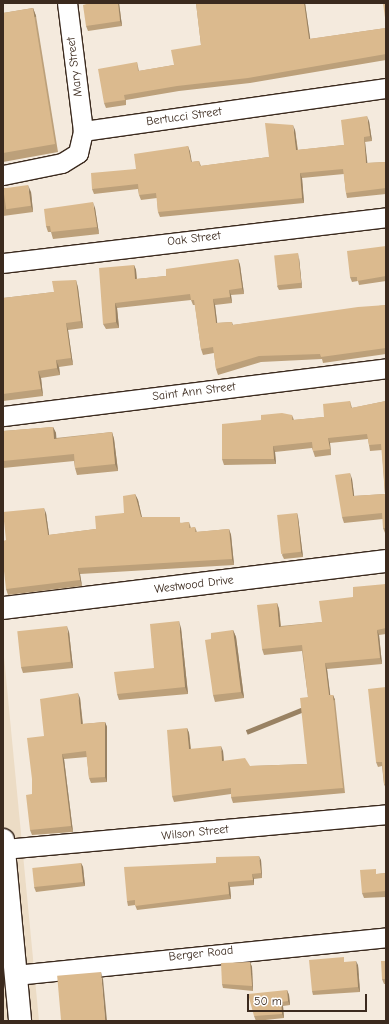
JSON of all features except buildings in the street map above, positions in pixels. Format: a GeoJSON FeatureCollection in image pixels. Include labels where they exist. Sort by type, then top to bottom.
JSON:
{"type":"FeatureCollection","features":[{"type":"Feature","properties":{"kind":"street","name":"Mary Street"},"geometry":{"type":"LineString","coordinates":[[67,3],[83,132]]}},
{"type":"Feature","properties":{"kind":"street","name":"Bertucci Street"},"geometry":{"type":"LineString","coordinates":[[83,132],[386,88]]}},
{"type":"Feature","properties":{"kind":"street"},"geometry":{"type":"LineString","coordinates":[[3,175],[62,163],[78,153],[83,132]]}},
{"type":"Feature","properties":{"kind":"street","name":"Oak Street"},"geometry":{"type":"LineString","coordinates":[[3,263],[386,217]]}},
{"type":"Feature","properties":{"kind":"street","name":"Saint Ann Street"},"geometry":{"type":"LineString","coordinates":[[3,416],[386,368]]}},
{"type":"Feature","properties":{"kind":"street","name":"Westwood Drive"},"geometry":{"type":"LineString","coordinates":[[3,608],[386,561]]}},
{"type":"Feature","properties":{"kind":"street","name":"Wilson Street"},"geometry":{"type":"LineString","coordinates":[[3,844],[386,814]]}},
{"type":"Feature","properties":{"kind":"street"},"geometry":{"type":"LineString","coordinates":[[3,844],[20,1021]]}},
{"type":"Feature","properties":{"kind":"street","name":"Berger Road"},"geometry":{"type":"LineString","coordinates":[[16,975],[386,937]]}},
{"type":"Feature","properties":{"kind":"shaded area"},"geometry":{"type":"Polygon","coordinates":[[[3,646],[39,1021],[3,1021],[3,646]]]}}]}
